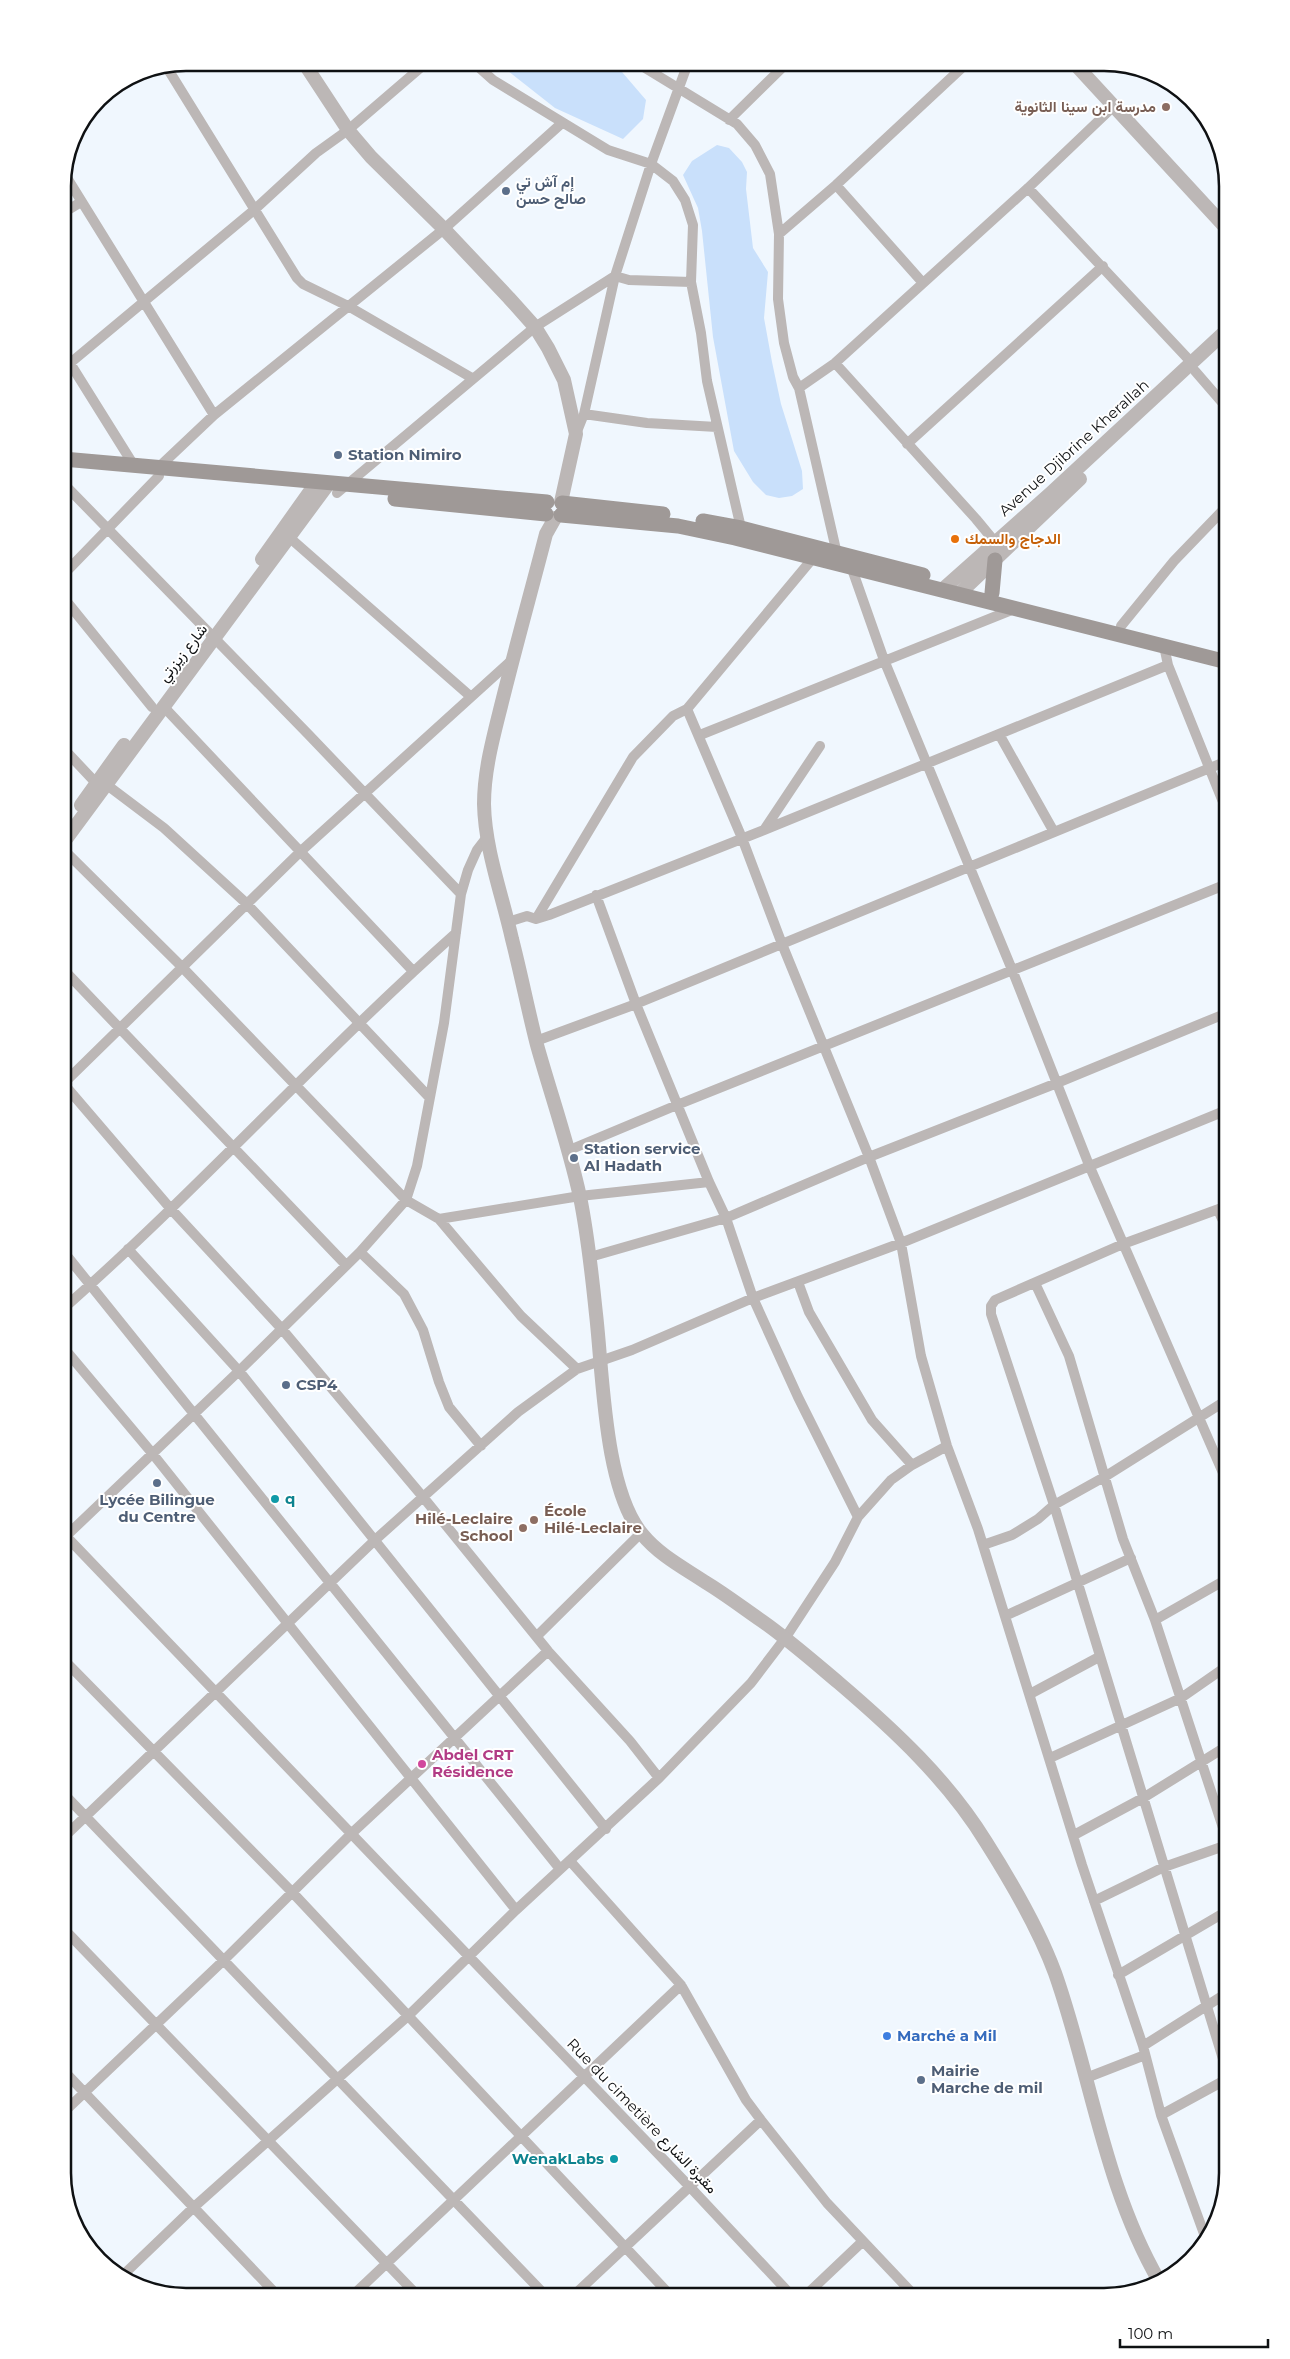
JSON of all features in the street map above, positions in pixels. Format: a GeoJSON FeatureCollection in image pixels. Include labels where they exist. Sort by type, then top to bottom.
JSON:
{"type":"FeatureCollection","features":[{"type":"Feature","properties":{"kind":"main road"},"geometry":{"type":"LineString","coordinates":[[71,460],[132,464],[159,471]]}},
{"type":"Feature","properties":{"kind":"main road"},"geometry":{"type":"LineString","coordinates":[[71,467],[159,471],[554,508],[664,514],[741,528],[962,590],[1016,608],[1219,660]]}},
{"type":"Feature","properties":{"kind":"main road"},"geometry":{"type":"LineString","coordinates":[[554,508],[678,526],[814,558],[852,569],[946,586]]}},
{"type":"Feature","properties":{"kind":"main road"},"geometry":{"type":"LineString","coordinates":[[992,593],[995,560]]}},
{"type":"Feature","properties":{"kind":"main road"},"geometry":{"type":"LineString","coordinates":[[962,590],[992,593],[1219,650]]}},
{"type":"Feature","properties":{"kind":"street"},"geometry":{"type":"LineString","coordinates":[[310,71],[348,130],[535,327],[564,380],[576,434]]}},
{"type":"Feature","properties":{"kind":"street"},"geometry":{"type":"LineString","coordinates":[[71,362],[254,210],[316,153],[348,130],[417,71]]}},
{"type":"Feature","properties":{"kind":"street"},"geometry":{"type":"LineString","coordinates":[[483,71],[493,80],[608,150],[651,164],[673,181],[685,200],[692,225],[691,282],[701,333],[707,381],[741,528]]}},
{"type":"Feature","properties":{"kind":"street"},"geometry":{"type":"LineString","coordinates":[[650,71],[737,124],[755,145],[770,174],[779,234],[779,308],[784,343],[793,377],[799,388],[837,554]]}},
{"type":"Feature","properties":{"kind":"street"},"geometry":{"type":"LineString","coordinates":[[685,71],[651,164],[616,276],[584,414],[576,434],[566,472],[565,490],[554,508],[512,660],[486,779],[484,804],[487,837],[495,877],[508,922],[536,1041],[580,1196],[590,1257],[613,1465],[631,1516],[641,1533],[659,1551],[786,1637],[868,1708],[909,1747],[955,1796],[969,1816],[1015,1891],[1046,1951],[1055,1974],[1126,2215],[1141,2249],[1156,2275]]}},
{"type":"Feature","properties":{"kind":"street"},"geometry":{"type":"LineString","coordinates":[[729,120],[779,71]]}},
{"type":"Feature","properties":{"kind":"street"},"geometry":{"type":"LineString","coordinates":[[779,234],[836,185],[958,71]]}},
{"type":"Feature","properties":{"kind":"street"},"geometry":{"type":"LineString","coordinates":[[1081,71],[1219,219]]}},
{"type":"Feature","properties":{"kind":"street"},"geometry":{"type":"LineString","coordinates":[[170,72],[297,278],[303,284],[348,306],[472,378]]}},
{"type":"Feature","properties":{"kind":"street"},"geometry":{"type":"LineString","coordinates":[[799,388],[835,363],[1028,188],[1114,106]]}},
{"type":"Feature","properties":{"kind":"street"},"geometry":{"type":"LineString","coordinates":[[71,567],[108,530],[159,471],[214,415],[444,229],[562,123]]}},
{"type":"Feature","properties":{"kind":"street"},"geometry":{"type":"LineString","coordinates":[[836,185],[923,283]]}},
{"type":"Feature","properties":{"kind":"street"},"geometry":{"type":"LineString","coordinates":[[71,186],[214,415]]}},
{"type":"Feature","properties":{"kind":"street"},"geometry":{"type":"LineString","coordinates":[[1028,188],[1103,266],[1219,397]]}},
{"type":"Feature","properties":{"kind":"street"},"geometry":{"type":"LineString","coordinates":[[71,208],[80,202]]}},
{"type":"Feature","properties":{"kind":"street"},"geometry":{"type":"LineString","coordinates":[[907,444],[1103,266]]}},
{"type":"Feature","properties":{"kind":"street"},"geometry":{"type":"LineString","coordinates":[[327,488],[472,378],[535,327],[616,276],[630,280],[691,282]]}},
{"type":"Feature","properties":{"kind":"street","name":"Avenue Djibrine Kherallah"},"geometry":{"type":"LineString","coordinates":[[962,590],[995,560],[1219,340]]}},
{"type":"Feature","properties":{"kind":"street","name":"Avenue Djibrine Kherallah"},"geometry":{"type":"LineString","coordinates":[[946,586],[1193,367],[1219,348]]}},
{"type":"Feature","properties":{"kind":"street"},"geometry":{"type":"LineString","coordinates":[[835,363],[995,542]]}},
{"type":"Feature","properties":{"kind":"street"},"geometry":{"type":"LineString","coordinates":[[71,373],[132,464]]}},
{"type":"Feature","properties":{"kind":"street"},"geometry":{"type":"LineString","coordinates":[[584,414],[647,423],[717,427]]}},
{"type":"Feature","properties":{"kind":"street","name":"شارع زيزرتي"},"geometry":{"type":"LineString","coordinates":[[211,636],[290,538],[327,488]]}},
{"type":"Feature","properties":{"kind":"street","name":"شارع زيزرتي"},"geometry":{"type":"LineString","coordinates":[[71,831],[158,706],[327,488]]}},
{"type":"Feature","properties":{"kind":"street"},"geometry":{"type":"LineString","coordinates":[[71,491],[461,894]]}},
{"type":"Feature","properties":{"kind":"street"},"geometry":{"type":"LineString","coordinates":[[1121,626],[1174,561],[1219,515]]}},
{"type":"Feature","properties":{"kind":"street"},"geometry":{"type":"LineString","coordinates":[[290,538],[470,696]]}},
{"type":"Feature","properties":{"kind":"street"},"geometry":{"type":"LineString","coordinates":[[536,919],[633,757],[673,716],[687,709],[814,558]]}},
{"type":"Feature","properties":{"kind":"street"},"geometry":{"type":"LineString","coordinates":[[852,569],[884,660],[1089,1165],[1219,1462]]}},
{"type":"Feature","properties":{"kind":"street"},"geometry":{"type":"LineString","coordinates":[[71,606],[158,706],[413,971]]}},
{"type":"Feature","properties":{"kind":"street"},"geometry":{"type":"LineString","coordinates":[[700,735],[884,660],[931,644],[1016,608]]}},
{"type":"Feature","properties":{"kind":"street"},"geometry":{"type":"LineString","coordinates":[[1164,646],[1168,665],[1219,790]]}},
{"type":"Feature","properties":{"kind":"street"},"geometry":{"type":"LineString","coordinates":[[71,1076],[120,1030],[181,966],[300,852],[470,696],[512,660]]}},
{"type":"Feature","properties":{"kind":"street"},"geometry":{"type":"LineString","coordinates":[[508,922],[526,916],[536,919],[764,830],[1168,665]]}},
{"type":"Feature","properties":{"kind":"street"},"geometry":{"type":"LineString","coordinates":[[687,709],[700,735],[742,838],[782,944],[869,1157],[901,1243],[921,1356],[947,1446],[983,1545],[1094,1901],[1144,2051],[1162,2115],[1203,2230]]}},
{"type":"Feature","properties":{"kind":"street"},"geometry":{"type":"LineString","coordinates":[[999,734],[1054,832]]}},
{"type":"Feature","properties":{"kind":"street"},"geometry":{"type":"LineString","coordinates":[[764,830],[820,746]]}},
{"type":"Feature","properties":{"kind":"street"},"geometry":{"type":"LineString","coordinates":[[71,755],[102,784],[164,828],[246,903],[358,1024],[429,1097]]}},
{"type":"Feature","properties":{"kind":"street"},"geometry":{"type":"LineString","coordinates":[[536,1041],[636,1004],[1219,764]]}},
{"type":"Feature","properties":{"kind":"street","name":"شارع زيزرتي"},"geometry":{"type":"LineString","coordinates":[[71,821],[102,784]]}},
{"type":"Feature","properties":{"kind":"street"},"geometry":{"type":"LineString","coordinates":[[71,1529],[239,1371],[360,1252],[406,1200],[417,1166],[444,1023],[461,894],[468,870],[477,850],[487,837]]}},
{"type":"Feature","properties":{"kind":"street"},"geometry":{"type":"LineString","coordinates":[[71,857],[181,966],[406,1200],[439,1219],[521,1316],[577,1369]]}},
{"type":"Feature","properties":{"kind":"street"},"geometry":{"type":"LineString","coordinates":[[567,1151],[1219,888]]}},
{"type":"Feature","properties":{"kind":"street"},"geometry":{"type":"LineString","coordinates":[[596,895],[636,1004],[709,1182],[726,1218],[753,1298],[798,1397],[858,1517]]}},
{"type":"Feature","properties":{"kind":"street"},"geometry":{"type":"LineString","coordinates":[[71,1303],[233,1147],[295,1084],[413,971],[456,933]]}},
{"type":"Feature","properties":{"kind":"street"},"geometry":{"type":"LineString","coordinates":[[71,978],[346,1265]]}},
{"type":"Feature","properties":{"kind":"street"},"geometry":{"type":"LineString","coordinates":[[590,1257],[726,1218],[869,1157],[1057,1083],[1219,1016]]}},
{"type":"Feature","properties":{"kind":"street"},"geometry":{"type":"LineString","coordinates":[[71,1093],[170,1208],[281,1328],[423,1497],[548,1652],[630,1741],[659,1778]]}},
{"type":"Feature","properties":{"kind":"street"},"geometry":{"type":"LineString","coordinates":[[71,1829],[375,1540],[518,1412],[577,1369],[632,1350],[753,1298],[901,1243],[1219,1114]]}},
{"type":"Feature","properties":{"kind":"street"},"geometry":{"type":"LineString","coordinates":[[439,1219],[580,1196],[709,1182]]}},
{"type":"Feature","properties":{"kind":"street"},"geometry":{"type":"LineString","coordinates":[[1219,1209],[1123,1244],[995,1300],[991,1306],[991,1314],[1054,1505],[1099,1657],[1219,2043]]}},
{"type":"Feature","properties":{"kind":"street"},"geometry":{"type":"LineString","coordinates":[[128,1249],[239,1371],[606,1829]]}},
{"type":"Feature","properties":{"kind":"street"},"geometry":{"type":"LineString","coordinates":[[360,1252],[404,1294],[423,1330],[449,1407],[481,1446]]}},
{"type":"Feature","properties":{"kind":"street"},"geometry":{"type":"LineString","coordinates":[[71,1261],[560,1870]]}},
{"type":"Feature","properties":{"kind":"street"},"geometry":{"type":"LineString","coordinates":[[798,1282],[809,1312],[872,1420],[912,1464]]}},
{"type":"Feature","properties":{"kind":"street"},"geometry":{"type":"LineString","coordinates":[[1035,1283],[1069,1356],[1106,1476],[1123,1539],[1155,1620],[1219,1813]]}},
{"type":"Feature","properties":{"kind":"street"},"geometry":{"type":"LineString","coordinates":[[71,1357],[152,1454],[516,1910]]}},
{"type":"Feature","properties":{"kind":"street"},"geometry":{"type":"LineString","coordinates":[[983,1545],[1018,1531],[1038,1519],[1054,1505],[1106,1476],[1219,1406]]}},
{"type":"Feature","properties":{"kind":"street"},"geometry":{"type":"LineString","coordinates":[[127,2271],[194,2207],[409,2015],[516,1910],[606,1829],[659,1778],[751,1683],[786,1637],[835,1562],[858,1517],[891,1480],[912,1464],[947,1446]]}},
{"type":"Feature","properties":{"kind":"street"},"geometry":{"type":"LineString","coordinates":[[537,1636],[641,1533]]}},
{"type":"Feature","properties":{"kind":"street","name":"Rue du cimetière مقبرة الشارع"},"geometry":{"type":"LineString","coordinates":[[71,1543],[352,1833],[785,2288]]}},
{"type":"Feature","properties":{"kind":"street"},"geometry":{"type":"LineString","coordinates":[[1005,1616],[1077,1585],[1131,1558]]}},
{"type":"Feature","properties":{"kind":"street"},"geometry":{"type":"LineString","coordinates":[[1155,1620],[1219,1584]]}},
{"type":"Feature","properties":{"kind":"street"},"geometry":{"type":"LineString","coordinates":[[71,2105],[156,2026],[352,1833],[548,1652]]}},
{"type":"Feature","properties":{"kind":"street"},"geometry":{"type":"LineString","coordinates":[[1030,1694],[1099,1657]]}},
{"type":"Feature","properties":{"kind":"street"},"geometry":{"type":"LineString","coordinates":[[71,1672],[292,1892],[663,2288]]}},
{"type":"Feature","properties":{"kind":"street"},"geometry":{"type":"LineString","coordinates":[[1050,1758],[1181,1698],[1219,1672]]}},
{"type":"Feature","properties":{"kind":"street"},"geometry":{"type":"LineString","coordinates":[[1074,1835],[1143,1798],[1219,1752]]}},
{"type":"Feature","properties":{"kind":"street"},"geometry":{"type":"LineString","coordinates":[[71,1801],[538,2288]]}},
{"type":"Feature","properties":{"kind":"street"},"geometry":{"type":"LineString","coordinates":[[1094,1901],[1164,1867],[1219,1848]]}},
{"type":"Feature","properties":{"kind":"street"},"geometry":{"type":"LineString","coordinates":[[570,1861],[681,1985],[746,2100],[761,2120],[827,2203],[907,2288]]}},
{"type":"Feature","properties":{"kind":"street"},"geometry":{"type":"LineString","coordinates":[[1118,1975],[1219,1916]]}},
{"type":"Feature","properties":{"kind":"street"},"geometry":{"type":"LineString","coordinates":[[71,1937],[410,2288]]}},
{"type":"Feature","properties":{"kind":"street"},"geometry":{"type":"LineString","coordinates":[[360,2288],[681,1985]]}},
{"type":"Feature","properties":{"kind":"street"},"geometry":{"type":"LineString","coordinates":[[1086,2078],[1144,2051],[1219,1998]]}},
{"type":"Feature","properties":{"kind":"street"},"geometry":{"type":"LineString","coordinates":[[71,2079],[270,2288]]}},
{"type":"Feature","properties":{"kind":"street"},"geometry":{"type":"LineString","coordinates":[[1162,2115],[1219,2084]]}},
{"type":"Feature","properties":{"kind":"street"},"geometry":{"type":"LineString","coordinates":[[581,2288],[761,2120]]}},
{"type":"Feature","properties":{"kind":"street"},"geometry":{"type":"LineString","coordinates":[[813,2288],[862,2242]]}},
{"type":"Feature","properties":{"kind":"water"},"geometry":{"type":"Polygon","coordinates":[[[508,71],[620,71],[646,100],[643,119],[623,139],[555,108],[508,71]]]}},
{"type":"Feature","properties":{"kind":"water"},"geometry":{"type":"Polygon","coordinates":[[[717,145],[729,148],[742,162],[747,172],[746,189],[753,248],[768,272],[764,318],[772,362],[781,404],[802,471],[803,489],[792,496],[779,498],[766,495],[753,482],[734,451],[713,337],[698,208],[683,175],[692,161],[717,145]]]}},
{"type":"Feature","properties":{"kind":"place","name":"مدرسة ابن سينا الثانوية"},"geometry":{"type":"Point","coordinates":[1166,107]}},
{"type":"Feature","properties":{"kind":"place","name":"إم آش تي صالح حسن"},"geometry":{"type":"Point","coordinates":[506,191]}},
{"type":"Feature","properties":{"kind":"place","name":"Station Nimiro"},"geometry":{"type":"Point","coordinates":[338,455]}},
{"type":"Feature","properties":{"kind":"place","name":"الدجاج والسمك"},"geometry":{"type":"Point","coordinates":[955,539]}},
{"type":"Feature","properties":{"kind":"place","name":"Station service Al Hadath"},"geometry":{"type":"Point","coordinates":[574,1158]}},
{"type":"Feature","properties":{"kind":"place","name":"CSP4"},"geometry":{"type":"Point","coordinates":[286,1385]}},
{"type":"Feature","properties":{"kind":"place","name":"Lycée Bilingue du Centre"},"geometry":{"type":"Point","coordinates":[157,1483]}},
{"type":"Feature","properties":{"kind":"place","name":"q"},"geometry":{"type":"Point","coordinates":[275,1499]}},
{"type":"Feature","properties":{"kind":"place","name":"École Hilé-Leclaire"},"geometry":{"type":"Point","coordinates":[534,1520]}},
{"type":"Feature","properties":{"kind":"place","name":"Hilé-Leclaire School"},"geometry":{"type":"Point","coordinates":[523,1528]}},
{"type":"Feature","properties":{"kind":"place","name":"Abdel CRT Résidence"},"geometry":{"type":"Point","coordinates":[422,1764]}},
{"type":"Feature","properties":{"kind":"place","name":"Marché a Mil"},"geometry":{"type":"Point","coordinates":[887,2036]}},
{"type":"Feature","properties":{"kind":"place","name":"Mairie Marche de mil"},"geometry":{"type":"Point","coordinates":[921,2080]}},
{"type":"Feature","properties":{"kind":"place","name":"WenakLabs"},"geometry":{"type":"Point","coordinates":[614,2159]}}]}
